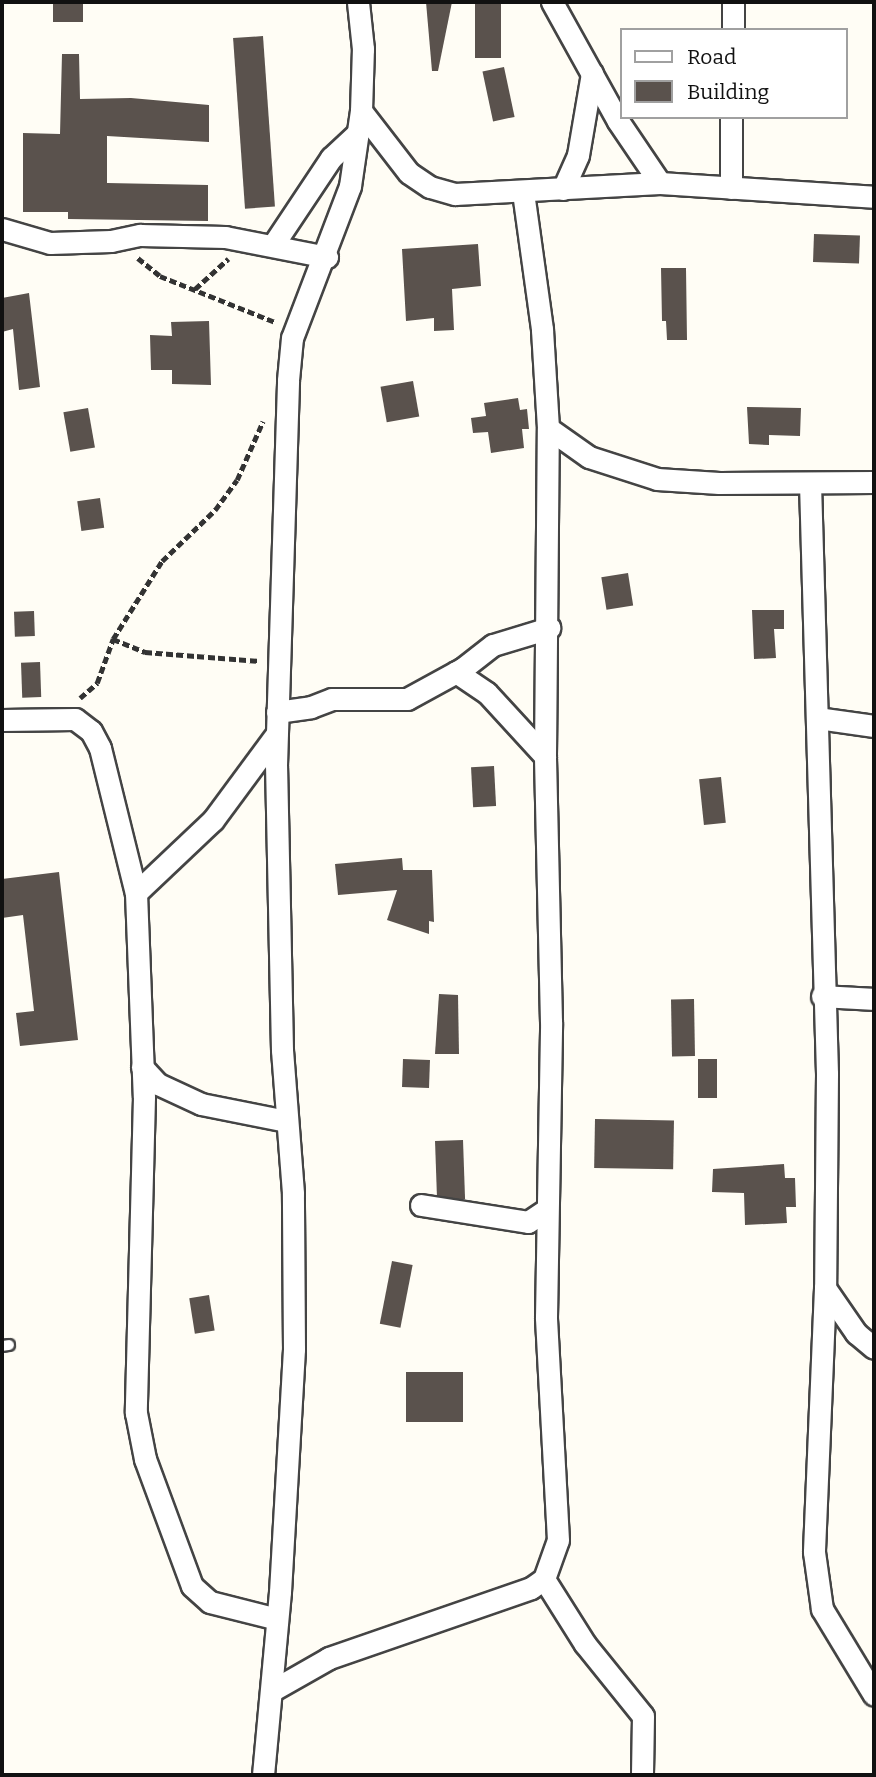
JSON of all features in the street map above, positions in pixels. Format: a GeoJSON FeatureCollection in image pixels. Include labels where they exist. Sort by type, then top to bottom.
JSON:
{"type":"FeatureCollection","features":[{"type":"Feature","properties":{"kind":"street"},"geometry":{"type":"LineString","coordinates":[[263,1775],[273,1690],[294,1349],[293,1193],[286,1121],[277,735],[288,391],[296,328],[327,257],[350,186],[355,136],[361,111],[363,49],[358,2]]}},
{"type":"Feature","properties":{"kind":"street"},"geometry":{"type":"LineString","coordinates":[[552,2],[620,118]]}},
{"type":"Feature","properties":{"kind":"street"},"geometry":{"type":"LineString","coordinates":[[733,2],[733,28]]}},
{"type":"Feature","properties":{"kind":"street"},"geometry":{"type":"LineString","coordinates":[[563,189],[578,155],[592,73]]}},
{"type":"Feature","properties":{"kind":"street"},"geometry":{"type":"LineString","coordinates":[[361,111],[409,173],[430,187],[455,194],[660,183],[874,197]]}},
{"type":"Feature","properties":{"kind":"street"},"geometry":{"type":"LineString","coordinates":[[620,119],[660,183]]}},
{"type":"Feature","properties":{"kind":"street"},"geometry":{"type":"LineString","coordinates":[[731,119],[731,188]]}},
{"type":"Feature","properties":{"kind":"street"},"geometry":{"type":"LineString","coordinates":[[273,245],[331,158],[355,136]]}},
{"type":"Feature","properties":{"kind":"street"},"geometry":{"type":"LineString","coordinates":[[273,1690],[321,1661],[520,1593],[544,1579],[558,1540],[560,1520],[546,1317],[551,1022],[545,757],[549,628],[548,428],[542,329],[523,192]]}},
{"type":"Feature","properties":{"kind":"street"},"geometry":{"type":"LineString","coordinates":[[2,229],[50,243],[111,241],[141,235],[178,235],[273,245],[327,257]]}},
{"type":"Feature","properties":{"kind":"street"},"geometry":{"type":"LineString","coordinates":[[548,428],[589,457],[657,479],[874,482]]}},
{"type":"Feature","properties":{"kind":"street"},"geometry":{"type":"LineString","coordinates":[[810,483],[824,880],[822,996],[827,1074],[825,1288],[814,1552],[818,1597],[874,1695]]}},
{"type":"Feature","properties":{"kind":"street"},"geometry":{"type":"LineString","coordinates":[[277,712],[311,707],[332,699],[407,699],[456,673],[493,645],[549,628]]}},
{"type":"Feature","properties":{"kind":"street"},"geometry":{"type":"LineString","coordinates":[[456,673],[487,693],[545,757]]}},
{"type":"Feature","properties":{"kind":"street"},"geometry":{"type":"LineString","coordinates":[[2,720],[49,716],[75,719],[85,725],[100,748],[136,893],[142,1067],[136,1413],[145,1459],[192,1586],[210,1602],[277,1619]]}},
{"type":"Feature","properties":{"kind":"street"},"geometry":{"type":"LineString","coordinates":[[818,718],[874,726]]}},
{"type":"Feature","properties":{"kind":"street"},"geometry":{"type":"LineString","coordinates":[[136,893],[213,820],[277,735]]}},
{"type":"Feature","properties":{"kind":"street"},"geometry":{"type":"LineString","coordinates":[[822,996],[874,999]]}},
{"type":"Feature","properties":{"kind":"street"},"geometry":{"type":"LineString","coordinates":[[142,1067],[158,1084],[201,1104],[286,1121]]}},
{"type":"Feature","properties":{"kind":"street"},"geometry":{"type":"LineString","coordinates":[[421,1205],[528,1222],[547,1209]]}},
{"type":"Feature","properties":{"kind":"street"},"geometry":{"type":"LineString","coordinates":[[825,1288],[856,1333],[874,1348]]}},
{"type":"Feature","properties":{"kind":"street"},"geometry":{"type":"LineString","coordinates":[[544,1579],[585,1644],[643,1716],[642,1775]]}},
{"type":"Feature","properties":{"kind":"path"},"geometry":{"type":"LineString","coordinates":[[111,241],[160,276],[296,328]]}},
{"type":"Feature","properties":{"kind":"path"},"geometry":{"type":"LineString","coordinates":[[195,289],[246,242]]}},
{"type":"Feature","properties":{"kind":"path"},"geometry":{"type":"LineString","coordinates":[[49,716],[97,683],[113,639],[162,561],[215,510],[237,480],[264,419],[288,391]]}},
{"type":"Feature","properties":{"kind":"path"},"geometry":{"type":"LineString","coordinates":[[113,639],[145,652],[279,663]]}},
{"type":"Feature","properties":{"kind":"building"},"geometry":{"type":"Polygon","coordinates":[[[53,2],[83,2],[83,22],[53,22],[53,2]]]}},
{"type":"Feature","properties":{"kind":"building"},"geometry":{"type":"Polygon","coordinates":[[[426,2],[452,2],[438,71],[432,71],[426,2]]]}},
{"type":"Feature","properties":{"kind":"building"},"geometry":{"type":"Polygon","coordinates":[[[475,2],[501,2],[501,58],[475,58],[475,2]]]}},
{"type":"Feature","properties":{"kind":"building"},"geometry":{"type":"Polygon","coordinates":[[[263,36],[275,207],[245,209],[233,38],[263,36]]]}},
{"type":"Feature","properties":{"kind":"building"},"geometry":{"type":"Polygon","coordinates":[[[62,54],[79,54],[80,99],[131,98],[209,105],[209,142],[107,136],[107,183],[208,185],[208,221],[68,219],[68,212],[23,212],[23,133],[60,134],[62,54]]]}},
{"type":"Feature","properties":{"kind":"building"},"geometry":{"type":"Polygon","coordinates":[[[504,67],[515,117],[493,121],[482,72],[504,67]]]}},
{"type":"Feature","properties":{"kind":"building"},"geometry":{"type":"Polygon","coordinates":[[[814,234],[860,236],[859,264],[813,262],[814,234]]]}},
{"type":"Feature","properties":{"kind":"building"},"geometry":{"type":"Polygon","coordinates":[[[478,244],[481,286],[452,289],[454,330],[434,331],[434,318],[406,321],[402,249],[478,244]]]}},
{"type":"Feature","properties":{"kind":"building"},"geometry":{"type":"Polygon","coordinates":[[[661,268],[686,268],[687,340],[667,340],[666,321],[662,321],[661,268]]]}},
{"type":"Feature","properties":{"kind":"building"},"geometry":{"type":"Polygon","coordinates":[[[29,293],[40,387],[19,390],[13,329],[2,332],[2,298],[29,293]]]}},
{"type":"Feature","properties":{"kind":"building"},"geometry":{"type":"Polygon","coordinates":[[[209,321],[211,385],[172,384],[172,370],[151,370],[150,335],[172,336],[171,322],[209,321]]]}},
{"type":"Feature","properties":{"kind":"building"},"geometry":{"type":"Polygon","coordinates":[[[413,381],[419,416],[387,422],[381,387],[413,381]]]}},
{"type":"Feature","properties":{"kind":"building"},"geometry":{"type":"Polygon","coordinates":[[[518,398],[520,410],[527,409],[529,429],[522,429],[524,448],[491,453],[488,432],[473,433],[471,418],[486,416],[484,403],[518,398]]]}},
{"type":"Feature","properties":{"kind":"building"},"geometry":{"type":"Polygon","coordinates":[[[747,407],[801,408],[800,436],[769,435],[769,445],[749,444],[747,407]]]}},
{"type":"Feature","properties":{"kind":"building"},"geometry":{"type":"Polygon","coordinates":[[[88,408],[95,447],[70,452],[63,412],[88,408]]]}},
{"type":"Feature","properties":{"kind":"building"},"geometry":{"type":"Polygon","coordinates":[[[100,498],[104,528],[81,531],[77,501],[100,498]]]}},
{"type":"Feature","properties":{"kind":"building"},"geometry":{"type":"Polygon","coordinates":[[[628,573],[633,606],[606,610],[601,577],[628,573]]]}},
{"type":"Feature","properties":{"kind":"building"},"geometry":{"type":"Polygon","coordinates":[[[752,610],[784,610],[784,629],[774,629],[776,658],[754,659],[752,610]]]}},
{"type":"Feature","properties":{"kind":"building"},"geometry":{"type":"Polygon","coordinates":[[[34,611],[35,636],[15,637],[14,612],[34,611]]]}},
{"type":"Feature","properties":{"kind":"building"},"geometry":{"type":"Polygon","coordinates":[[[40,662],[41,697],[22,698],[21,663],[40,662]]]}},
{"type":"Feature","properties":{"kind":"building"},"geometry":{"type":"Polygon","coordinates":[[[494,766],[496,806],[473,807],[471,767],[494,766]]]}},
{"type":"Feature","properties":{"kind":"building"},"geometry":{"type":"Polygon","coordinates":[[[721,777],[726,823],[704,825],[699,779],[721,777]]]}},
{"type":"Feature","properties":{"kind":"building"},"geometry":{"type":"Polygon","coordinates":[[[402,858],[403,870],[432,870],[434,922],[429,921],[429,934],[387,920],[397,890],[338,895],[335,864],[402,858]]]}},
{"type":"Feature","properties":{"kind":"building"},"geometry":{"type":"Polygon","coordinates":[[[59,872],[78,1040],[20,1046],[16,1013],[34,1011],[23,915],[2,918],[2,879],[59,872]]]}},
{"type":"Feature","properties":{"kind":"building"},"geometry":{"type":"Polygon","coordinates":[[[439,994],[458,995],[459,1054],[435,1054],[439,994]]]}},
{"type":"Feature","properties":{"kind":"building"},"geometry":{"type":"Polygon","coordinates":[[[671,999],[694,999],[695,1056],[672,1056],[671,999]]]}},
{"type":"Feature","properties":{"kind":"building"},"geometry":{"type":"Polygon","coordinates":[[[403,1059],[430,1060],[429,1088],[402,1087],[403,1059]]]}},
{"type":"Feature","properties":{"kind":"building"},"geometry":{"type":"Polygon","coordinates":[[[698,1059],[717,1059],[717,1098],[698,1098],[698,1059]]]}},
{"type":"Feature","properties":{"kind":"building"},"geometry":{"type":"Polygon","coordinates":[[[595,1119],[674,1120],[673,1169],[594,1168],[595,1119]]]}},
{"type":"Feature","properties":{"kind":"building"},"geometry":{"type":"Polygon","coordinates":[[[463,1140],[465,1199],[437,1200],[435,1141],[463,1140]]]}},
{"type":"Feature","properties":{"kind":"building"},"geometry":{"type":"Polygon","coordinates":[[[784,1164],[785,1178],[795,1178],[796,1207],[786,1207],[787,1223],[745,1225],[744,1193],[712,1192],[713,1169],[784,1164]]]}},
{"type":"Feature","properties":{"kind":"building"},"geometry":{"type":"Polygon","coordinates":[[[392,1261],[413,1265],[400,1328],[380,1324],[392,1261]]]}},
{"type":"Feature","properties":{"kind":"building"},"geometry":{"type":"Polygon","coordinates":[[[209,1295],[215,1331],[195,1334],[189,1298],[209,1295]]]}},
{"type":"Feature","properties":{"kind":"building"},"geometry":{"type":"Polygon","coordinates":[[[406,1372],[463,1372],[463,1422],[406,1422],[406,1372]]]}}]}
